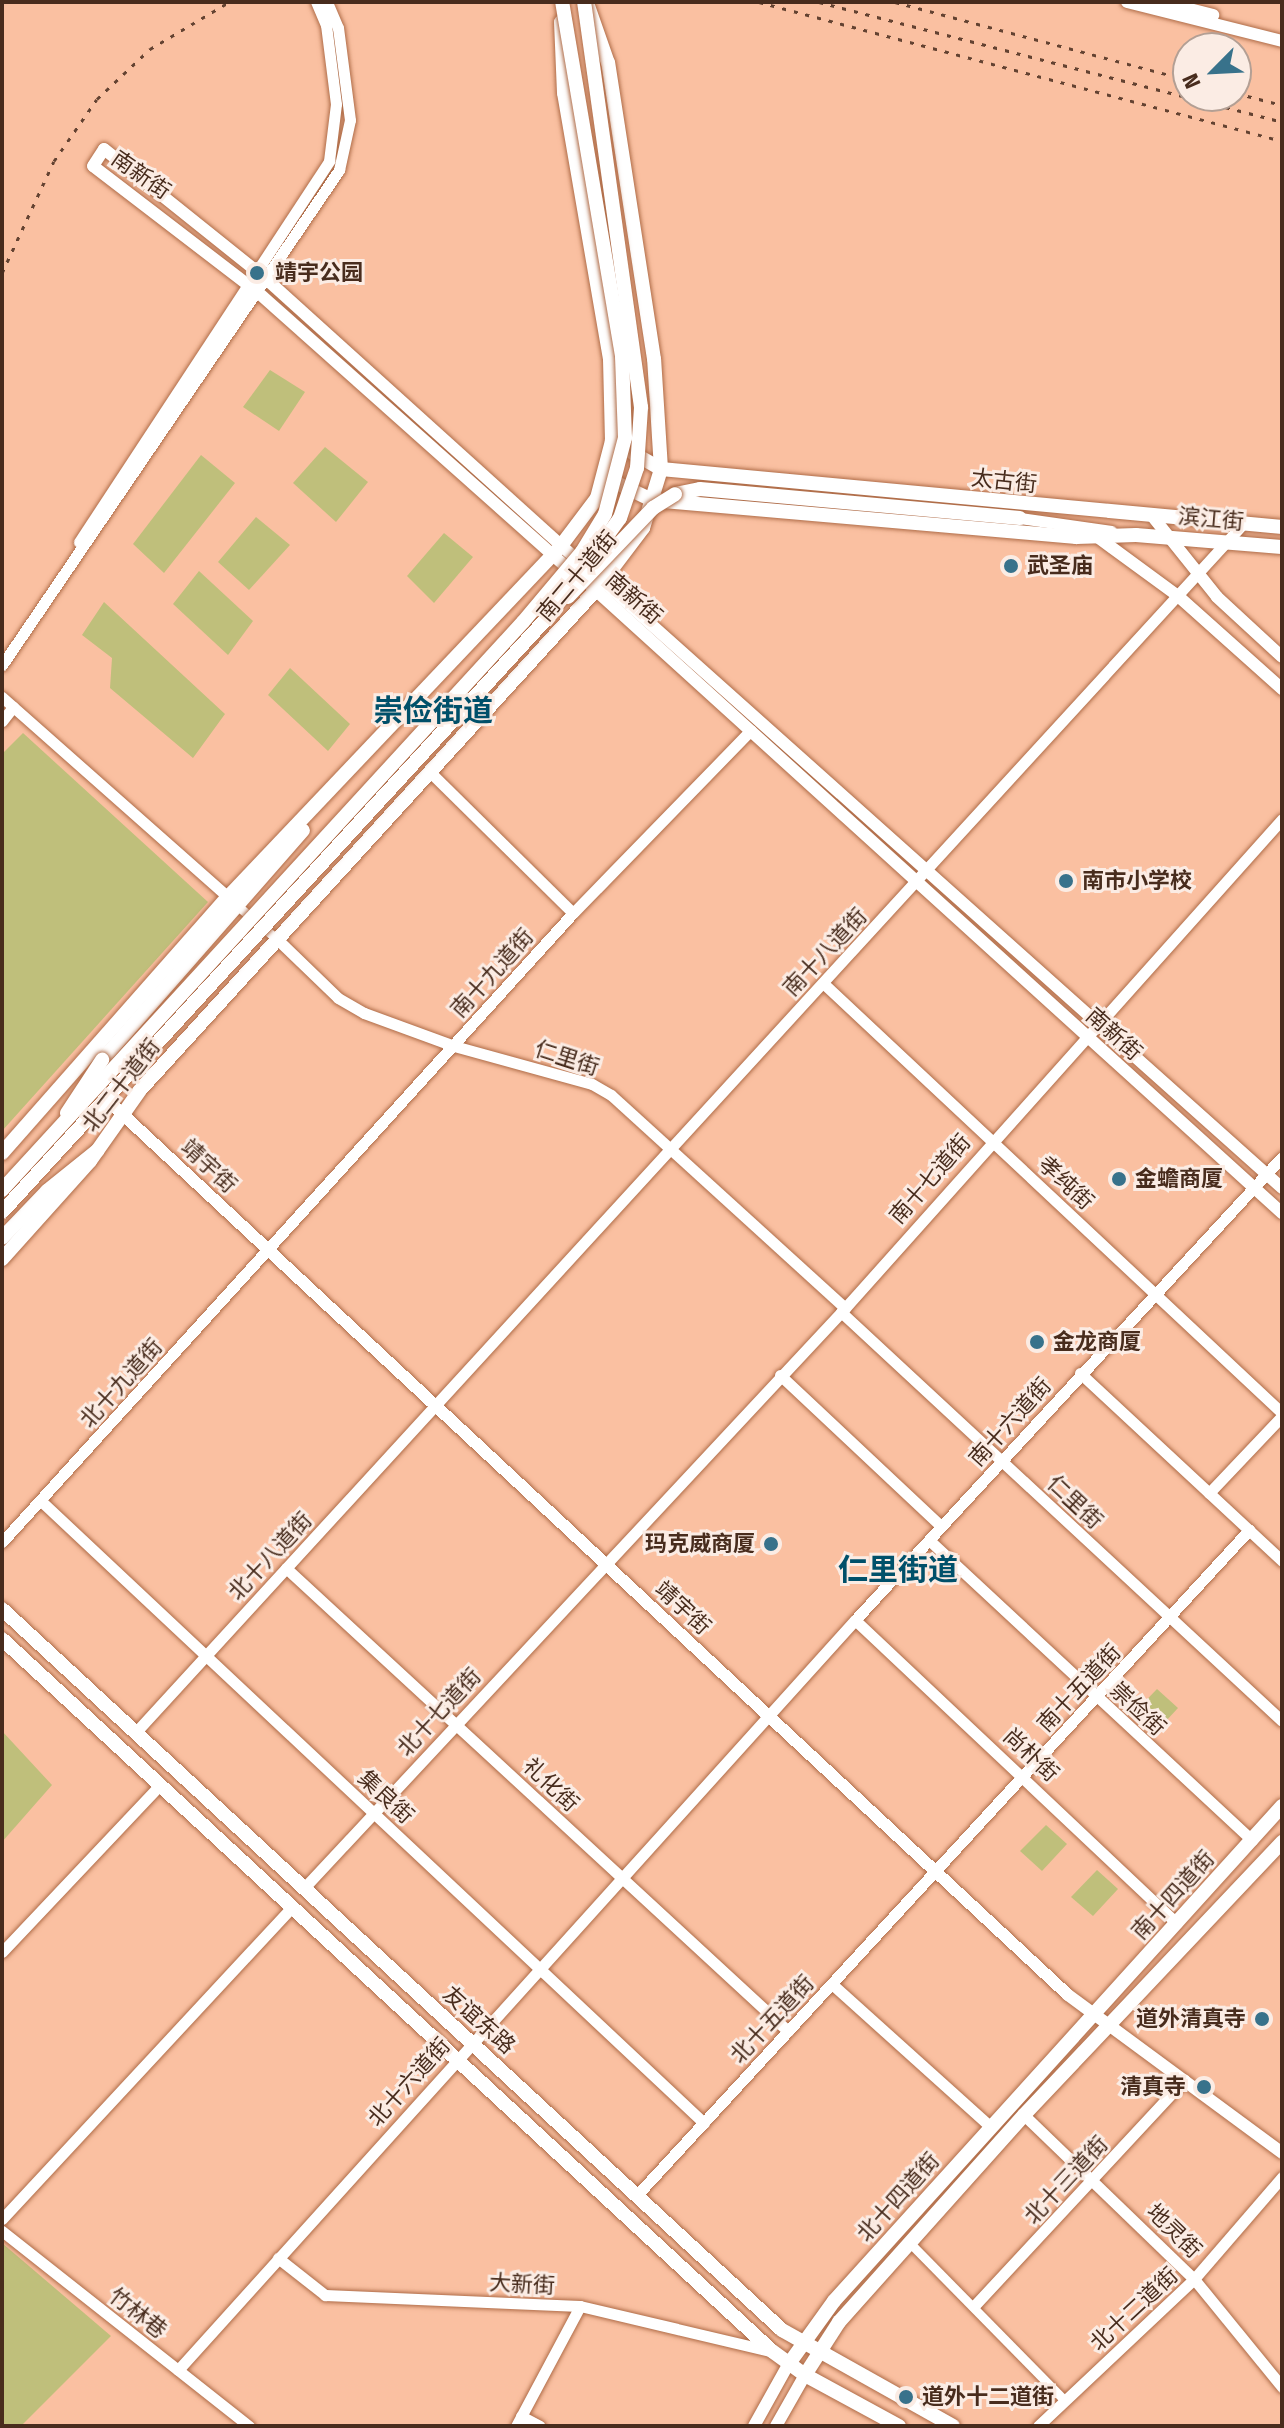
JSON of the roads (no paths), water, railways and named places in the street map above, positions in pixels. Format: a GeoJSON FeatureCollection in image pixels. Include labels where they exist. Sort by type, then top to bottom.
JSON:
{"type":"FeatureCollection","features":[{"type":"Feature","properties":{"kind":"main road","name":"南二十道街"},"geometry":{"type":"LineString","coordinates":[[232,901],[461,649],[555,552],[585,518],[606,478],[612,441],[610,359],[564,93],[561,2]]}},
{"type":"Feature","properties":{"kind":"main road"},"geometry":{"type":"LineString","coordinates":[[2,1190],[523,622],[582,552],[605,514],[625,438],[622,356],[561,2]]}},
{"type":"Feature","properties":{"kind":"main road","name":"南二十道街"},"geometry":{"type":"LineString","coordinates":[[278,940],[630,551],[652,500],[661,469],[654,359],[608,63],[585,2]]}},
{"type":"Feature","properties":{"kind":"main road"},"geometry":{"type":"LineString","coordinates":[[2,1212],[548,617],[620,518],[641,443],[638,365],[585,2]]}},
{"type":"Feature","properties":{"kind":"main road"},"geometry":{"type":"LineString","coordinates":[[1127,2],[1282,41]]}},
{"type":"Feature","properties":{"kind":"main road"},"geometry":{"type":"LineString","coordinates":[[1162,2],[1282,33]]}},
{"type":"Feature","properties":{"kind":"main road","name":"南新街"},"geometry":{"type":"LineString","coordinates":[[555,552],[260,274],[104,149],[93,166],[251,287],[555,552],[600,586],[928,868],[1282,1188]]}},
{"type":"Feature","properties":{"kind":"main road"},"geometry":{"type":"LineString","coordinates":[[612,441],[661,469]]}},
{"type":"Feature","properties":{"kind":"main road","name":"太古街"},"geometry":{"type":"LineString","coordinates":[[661,469],[1153,517]]}},
{"type":"Feature","properties":{"kind":"main road"},"geometry":{"type":"LineString","coordinates":[[606,478],[652,500],[1096,536],[1136,535]]}},
{"type":"Feature","properties":{"kind":"main road","name":"太古街"},"geometry":{"type":"LineString","coordinates":[[548,617],[653,508],[675,494],[700,489],[1020,518]]}},
{"type":"Feature","properties":{"kind":"main road"},"geometry":{"type":"LineString","coordinates":[[1153,517],[1198,574],[1282,657]]}},
{"type":"Feature","properties":{"kind":"main road","name":"滨江街"},"geometry":{"type":"LineString","coordinates":[[1153,517],[1282,527]]}},
{"type":"Feature","properties":{"kind":"main road","name":"滨江街"},"geometry":{"type":"LineString","coordinates":[[1136,535],[1282,547]]}},
{"type":"Feature","properties":{"kind":"main road"},"geometry":{"type":"LineString","coordinates":[[1096,536],[1178,596],[1282,689]]}},
{"type":"Feature","properties":{"kind":"main road","name":"南新街"},"geometry":{"type":"LineString","coordinates":[[600,586],[916,883],[1282,1213]]}},
{"type":"Feature","properties":{"kind":"main road"},"geometry":{"type":"LineString","coordinates":[[46,1145],[102,1060],[232,901]]}},
{"type":"Feature","properties":{"kind":"main road","name":"北二十道街"},"geometry":{"type":"LineString","coordinates":[[2,1153],[232,901]]}},
{"type":"Feature","properties":{"kind":"main road","name":"北二十道街"},"geometry":{"type":"LineString","coordinates":[[2,1259],[98,1150],[121,1112],[278,940]]}},
{"type":"Feature","properties":{"kind":"main road","name":"靖宇街"},"geometry":{"type":"LineString","coordinates":[[75,1070],[1068,1995],[1282,2153]]}},
{"type":"Feature","properties":{"kind":"main road"},"geometry":{"type":"LineString","coordinates":[[2,1238],[47,1191],[98,1150]]}},
{"type":"Feature","properties":{"kind":"main road","name":"友谊东路"},"geometry":{"type":"LineString","coordinates":[[2,1609],[303,1889],[801,2342],[953,2426]]}},
{"type":"Feature","properties":{"kind":"main road","name":"友谊东路"},"geometry":{"type":"LineString","coordinates":[[2,1639],[158,1787],[772,2351],[788,2365],[899,2426]]}},
{"type":"Feature","properties":{"kind":"main road","name":"南十四道街"},"geometry":{"type":"LineString","coordinates":[[1095,2013],[1282,1806]]}},
{"type":"Feature","properties":{"kind":"main road","name":"北十四道街"},"geometry":{"type":"LineString","coordinates":[[776,2426],[820,2350],[910,2243],[1109,2023],[1282,1842]]}},
{"type":"Feature","properties":{"kind":"main road","name":"北十四道街"},"geometry":{"type":"LineString","coordinates":[[754,2426],[801,2342],[1095,2013]]}},
{"type":"Feature","properties":{"kind":"street"},"geometry":{"type":"LineString","coordinates":[[260,274],[334,149],[337,119],[330,51],[316,2]]}},
{"type":"Feature","properties":{"kind":"street"},"geometry":{"type":"LineString","coordinates":[[2,653],[260,274],[327,190],[345,150],[350,120],[338,28],[327,2]]}},
{"type":"Feature","properties":{"kind":"street"},"geometry":{"type":"LineString","coordinates":[[2,665],[251,287]]}},
{"type":"Feature","properties":{"kind":"street","name":"太古街"},"geometry":{"type":"LineString","coordinates":[[1020,518],[1136,535]]}},
{"type":"Feature","properties":{"kind":"street","name":"南十八道街"},"geometry":{"type":"LineString","coordinates":[[436,1406],[1243,524]]}},
{"type":"Feature","properties":{"kind":"street"},"geometry":{"type":"LineString","coordinates":[[2,697],[278,940]]}},
{"type":"Feature","properties":{"kind":"street"},"geometry":{"type":"LineString","coordinates":[[2,721],[13,707]]}},
{"type":"Feature","properties":{"kind":"street","name":"南十九道街"},"geometry":{"type":"LineString","coordinates":[[268,1248],[573,913],[751,730]]}},
{"type":"Feature","properties":{"kind":"street"},"geometry":{"type":"LineString","coordinates":[[431,773],[573,913]]}},
{"type":"Feature","properties":{"kind":"street","name":"南十七道街"},"geometry":{"type":"LineString","coordinates":[[604,1562],[843,1310],[991,1140],[1101,1023],[1282,819]]}},
{"type":"Feature","properties":{"kind":"street","name":"仁里街"},"geometry":{"type":"LineString","coordinates":[[278,940],[338,998],[454,1046],[592,1084],[670,1148],[1169,1619],[1282,1721]]}},
{"type":"Feature","properties":{"kind":"street","name":"孝纯街"},"geometry":{"type":"LineString","coordinates":[[823,983],[1282,1414]]}},
{"type":"Feature","properties":{"kind":"street","name":"南十六道街"},"geometry":{"type":"LineString","coordinates":[[769,1715],[1080,1373],[1282,1157]]}},
{"type":"Feature","properties":{"kind":"street","name":"北十九道街"},"geometry":{"type":"LineString","coordinates":[[2,1542],[268,1248]]}},
{"type":"Feature","properties":{"kind":"street"},"geometry":{"type":"LineString","coordinates":[[1080,1373],[1282,1561]]}},
{"type":"Feature","properties":{"kind":"street"},"geometry":{"type":"LineString","coordinates":[[780,1375],[941,1526]]}},
{"type":"Feature","properties":{"kind":"street","name":"北十八道街"},"geometry":{"type":"LineString","coordinates":[[135,1733],[436,1406]]}},
{"type":"Feature","properties":{"kind":"street"},"geometry":{"type":"LineString","coordinates":[[1209,1493],[1282,1414]]}},
{"type":"Feature","properties":{"kind":"street","name":"集良街"},"geometry":{"type":"LineString","coordinates":[[41,1501],[704,2123]]}},
{"type":"Feature","properties":{"kind":"street","name":"南十五道街"},"geometry":{"type":"LineString","coordinates":[[935,1870],[1249,1530]]}},
{"type":"Feature","properties":{"kind":"street","name":"崇俭街"},"geometry":{"type":"LineString","coordinates":[[929,1540],[1252,1840]]}},
{"type":"Feature","properties":{"kind":"street","name":"北十七道街"},"geometry":{"type":"LineString","coordinates":[[303,1889],[604,1562]]}},
{"type":"Feature","properties":{"kind":"street","name":"礼化街"},"geometry":{"type":"LineString","coordinates":[[286,1568],[788,2031]]}},
{"type":"Feature","properties":{"kind":"street","name":"尚朴街"},"geometry":{"type":"LineString","coordinates":[[855,1620],[1177,1923]]}},
{"type":"Feature","properties":{"kind":"street","name":"北十六道街"},"geometry":{"type":"LineString","coordinates":[[178,2370],[769,1715]]}},
{"type":"Feature","properties":{"kind":"street"},"geometry":{"type":"LineString","coordinates":[[2,1952],[158,1787]]}},
{"type":"Feature","properties":{"kind":"street","name":"北十五道街"},"geometry":{"type":"LineString","coordinates":[[637,2195],[935,1870]]}},
{"type":"Feature","properties":{"kind":"street"},"geometry":{"type":"LineString","coordinates":[[2,2219],[291,1908]]}},
{"type":"Feature","properties":{"kind":"street"},"geometry":{"type":"LineString","coordinates":[[832,1984],[991,2127]]}},
{"type":"Feature","properties":{"kind":"street","name":"北十三道街"},"geometry":{"type":"LineString","coordinates":[[974,2306],[1094,2181],[1184,2080]]}},
{"type":"Feature","properties":{"kind":"street","name":"地灵街"},"geometry":{"type":"LineString","coordinates":[[1024,2115],[1194,2279],[1282,2387]]}},
{"type":"Feature","properties":{"kind":"street","name":"北十二道街"},"geometry":{"type":"LineString","coordinates":[[1038,2426],[1194,2279],[1282,2177]]}},
{"type":"Feature","properties":{"kind":"street","name":"竹林巷"},"geometry":{"type":"LineString","coordinates":[[2,2231],[249,2426]]}},
{"type":"Feature","properties":{"kind":"street"},"geometry":{"type":"LineString","coordinates":[[910,2243],[1065,2401]]}},
{"type":"Feature","properties":{"kind":"street","name":"大新街"},"geometry":{"type":"LineString","coordinates":[[278,2258],[325,2295],[580,2306],[772,2351]]}},
{"type":"Feature","properties":{"kind":"street"},"geometry":{"type":"LineString","coordinates":[[540,2426],[518,2421],[580,2306]]}},
{"type":"Feature","properties":{"kind":"railway"},"geometry":{"type":"LineString","coordinates":[[2,273],[54,161],[97,99],[150,49],[229,2]]}},
{"type":"Feature","properties":{"kind":"railway"},"geometry":{"type":"LineString","coordinates":[[759,2],[1282,141]]}},
{"type":"Feature","properties":{"kind":"railway"},"geometry":{"type":"LineString","coordinates":[[819,2],[1282,122]]}},
{"type":"Feature","properties":{"kind":"railway"},"geometry":{"type":"LineString","coordinates":[[895,2],[1172,76]]}},
{"type":"Feature","properties":{"kind":"railway"},"geometry":{"type":"LineString","coordinates":[[1252,97],[1282,105]]}},
{"type":"Feature","properties":{"kind":"place","name":"靖宇公园"},"geometry":{"type":"Point","coordinates":[257,273]}},
{"type":"Feature","properties":{"kind":"place","name":"武圣庙"},"geometry":{"type":"Point","coordinates":[1011,566]}},
{"type":"Feature","properties":{"kind":"place","name":"南市小学校"},"geometry":{"type":"Point","coordinates":[1066,881]}},
{"type":"Feature","properties":{"kind":"place","name":"金蟾商厦"},"geometry":{"type":"Point","coordinates":[1119,1179]}},
{"type":"Feature","properties":{"kind":"place","name":"金龙商厦"},"geometry":{"type":"Point","coordinates":[1037,1342]}},
{"type":"Feature","properties":{"kind":"place","name":"玛克威商厦"},"geometry":{"type":"Point","coordinates":[771,1544]}},
{"type":"Feature","properties":{"kind":"place","name":"道外清真寺"},"geometry":{"type":"Point","coordinates":[1262,2019]}},
{"type":"Feature","properties":{"kind":"place","name":"清真寺"},"geometry":{"type":"Point","coordinates":[1204,2087]}},
{"type":"Feature","properties":{"kind":"place","name":"道外十二道街"},"geometry":{"type":"Point","coordinates":[906,2397]}},
{"type":"Feature","properties":{"kind":"district","name":"崇俭街道"},"geometry":{"type":"Point","coordinates":[433,711]}},
{"type":"Feature","properties":{"kind":"district","name":"仁里街道"},"geometry":{"type":"Point","coordinates":[898,1570]}}]}
